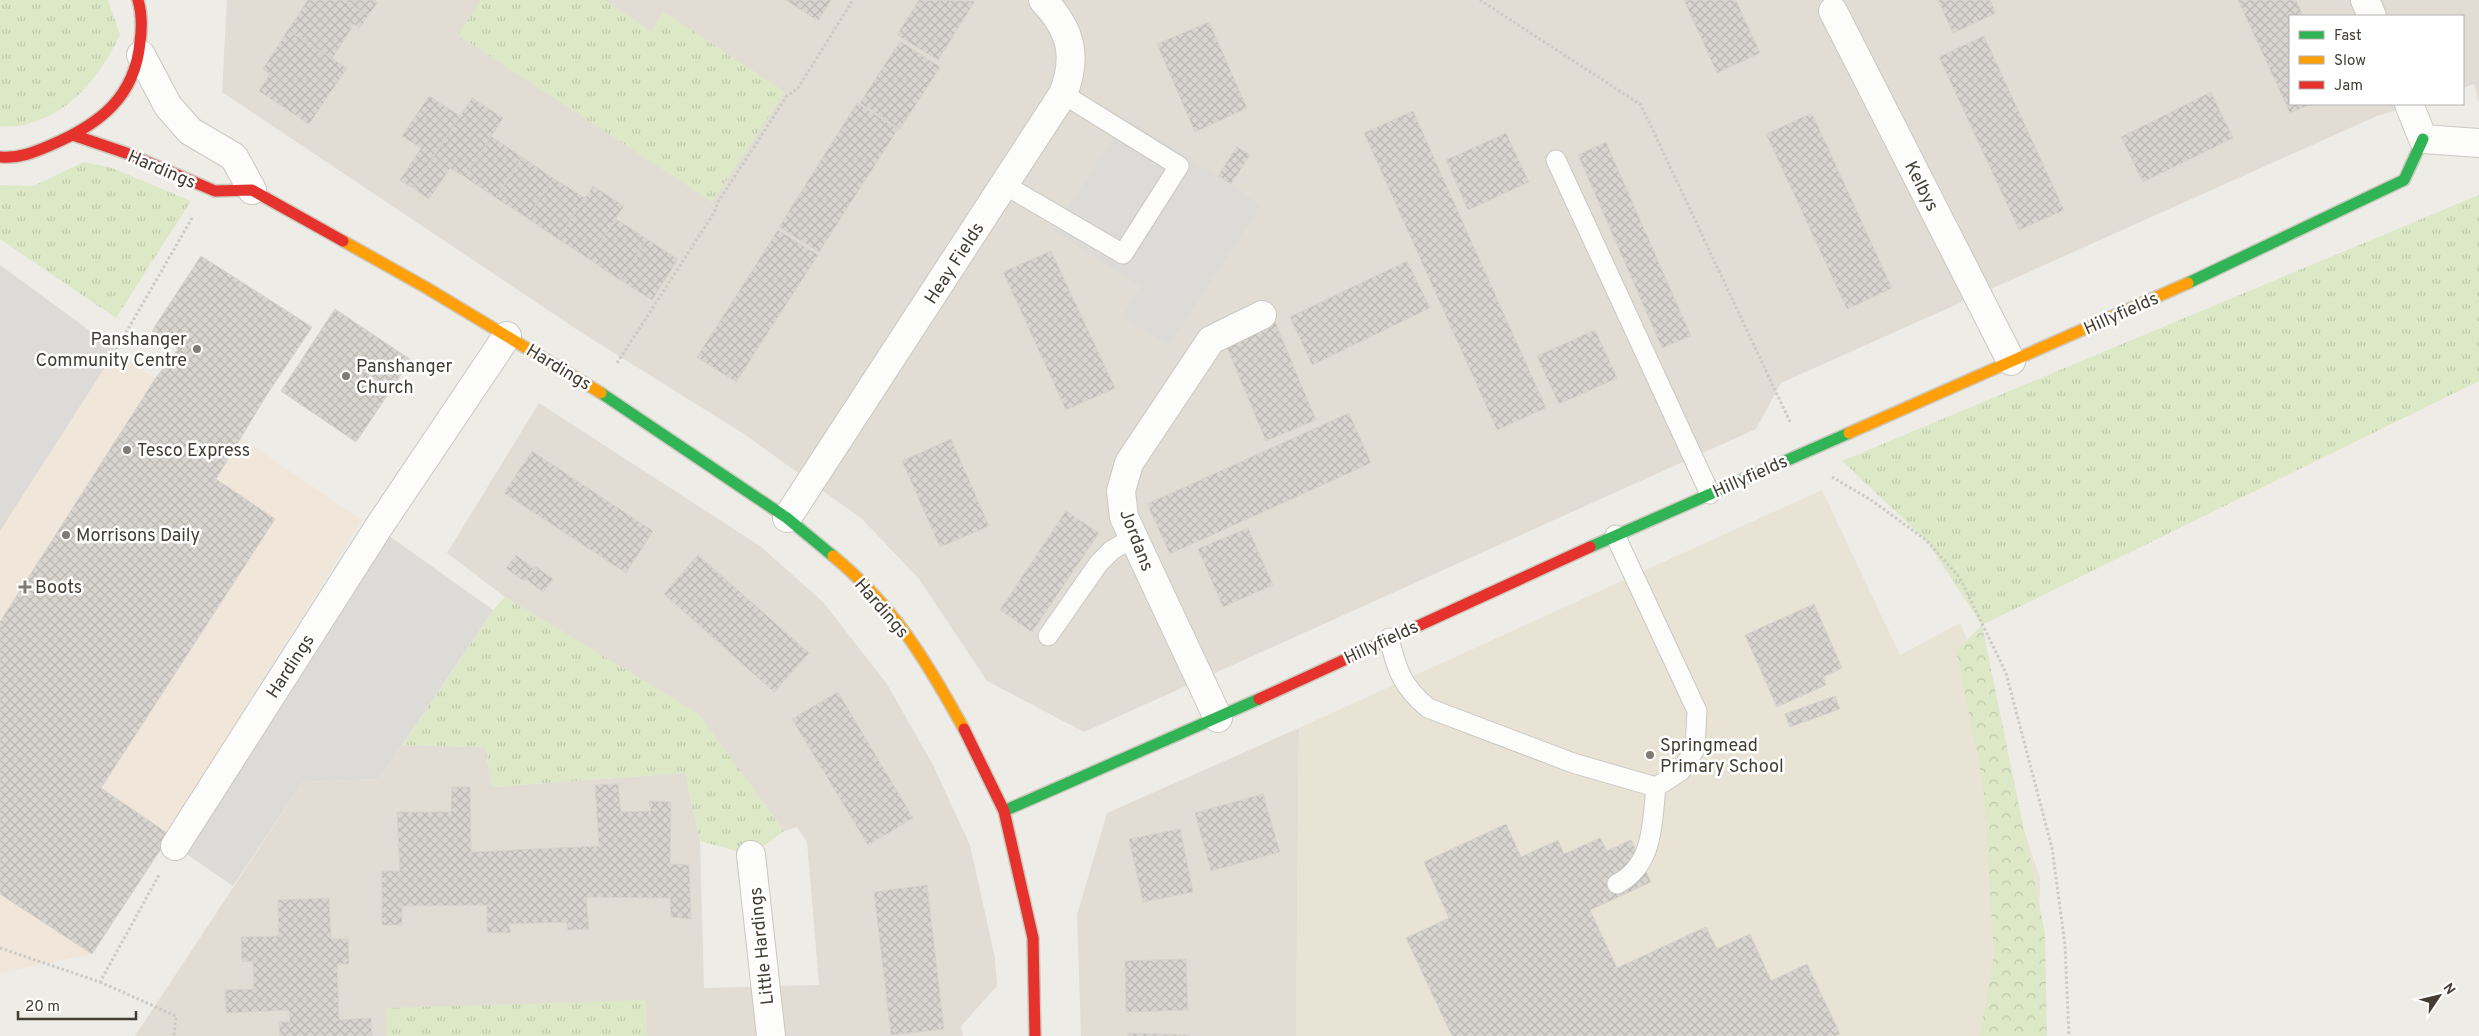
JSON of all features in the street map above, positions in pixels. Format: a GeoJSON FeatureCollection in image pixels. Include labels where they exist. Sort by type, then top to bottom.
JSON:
{"type":"FeatureCollection","features":[{"type":"Feature","properties":{"kind":"street"},"geometry":{"type":"LineString","coordinates":[[0,157],[23,156],[73,135],[111,110],[132,82],[141,55],[140,5],[148,0]]}},
{"type":"Feature","properties":{"kind":"street","name":"Heay Fields"},"geometry":{"type":"LineString","coordinates":[[787,518],[1063,94],[1071,75],[1072,56],[1067,34],[1058,16],[1043,0]]}},
{"type":"Feature","properties":{"kind":"street"},"geometry":{"type":"LineString","coordinates":[[2365,0],[2372,15]]}},
{"type":"Feature","properties":{"kind":"street","name":"Kelbys"},"geometry":{"type":"LineString","coordinates":[[1833,11],[2011,361]]}},
{"type":"Feature","properties":{"kind":"street"},"geometry":{"type":"LineString","coordinates":[[141,55],[168,106],[190,131],[234,157],[252,190]]}},
{"type":"Feature","properties":{"kind":"street"},"geometry":{"type":"LineString","coordinates":[[2408,105],[2423,139],[2479,144]]}},
{"type":"Feature","properties":{"kind":"street","name":"Hardings"},"geometry":{"type":"LineString","coordinates":[[73,135],[126,153],[215,191],[252,190],[425,286],[599,391],[787,518],[851,572],[888,610],[923,657],[979,756],[1004,811],[1033,938],[1035,1036]]}},
{"type":"Feature","properties":{"kind":"street","name":"Hillyfields"},"geometry":{"type":"LineString","coordinates":[[1004,811],[1218,718],[1615,535],[2144,304],[2404,180],[2423,139]]}},
{"type":"Feature","properties":{"kind":"street","name":"Jordans"},"geometry":{"type":"LineString","coordinates":[[1218,718],[1133,538],[1124,517],[1121,492],[1128,462],[1211,340],[1262,315]]}},
{"type":"Feature","properties":{"kind":"street","name":"Hardings"},"geometry":{"type":"LineString","coordinates":[[175,846],[378,528],[507,336]]}},
{"type":"Feature","properties":{"kind":"street","name":"Little Hardings"},"geometry":{"type":"LineString","coordinates":[[751,856],[772,1036]]}},
{"type":"Feature","properties":{"kind":"lane"},"geometry":{"type":"LineString","coordinates":[[1005,185],[1123,254],[1179,166],[1063,94]]}},
{"type":"Feature","properties":{"kind":"lane"},"geometry":{"type":"LineString","coordinates":[[1556,160],[1710,494]]}},
{"type":"Feature","properties":{"kind":"lane"},"geometry":{"type":"LineString","coordinates":[[1389,638],[1396,663],[1410,693],[1428,708],[1573,763],[1656,787],[1681,771],[1695,749],[1697,711],[1615,535]]}},
{"type":"Feature","properties":{"kind":"lane"},"geometry":{"type":"LineString","coordinates":[[1048,636],[1099,563],[1112,550],[1133,538]]}},
{"type":"Feature","properties":{"kind":"lane"},"geometry":{"type":"LineString","coordinates":[[1616,884],[1627,879],[1646,853],[1653,829],[1656,787]]}},
{"type":"Feature","properties":{"kind":"path"},"geometry":{"type":"LineString","coordinates":[[599,391],[714,213],[718,202],[787,96],[798,88],[853,0]]}},
{"type":"Feature","properties":{"kind":"path"},"geometry":{"type":"LineString","coordinates":[[1480,0],[1642,105],[1804,453],[1836,480],[1871,500],[1926,540],[1960,578],[2006,674],[2052,848],[2065,945],[2069,1036]]}},
{"type":"Feature","properties":{"kind":"path"},"geometry":{"type":"LineString","coordinates":[[116,350],[191,219],[215,191]]}},
{"type":"Feature","properties":{"kind":"path"},"geometry":{"type":"LineString","coordinates":[[100,982],[175,846]]}},
{"type":"Feature","properties":{"kind":"path"},"geometry":{"type":"LineString","coordinates":[[0,948],[100,982],[176,1016],[174,1036]]}},
{"type":"Feature","properties":{"kind":"shaded area"},"geometry":{"type":"Polygon","coordinates":[[[227,0],[2479,0],[2479,103],[2474,84],[2464,88],[2464,15],[2289,15],[2289,105],[2412,105],[2377,116],[1781,383],[1756,429],[1084,732],[987,681],[919,579],[862,519],[744,434],[582,333],[222,92],[227,0]]]}},
{"type":"Feature","properties":{"kind":"shaded area"},"geometry":{"type":"Polygon","coordinates":[[[1127,117],[1261,205],[1169,346],[1122,316],[1140,287],[1053,230],[1127,117]]]}},
{"type":"Feature","properties":{"kind":"shaded area"},"geometry":{"type":"Polygon","coordinates":[[[0,265],[155,379],[362,520],[92,954],[0,973],[0,265]]]}},
{"type":"Feature","properties":{"kind":"shaded area"},"geometry":{"type":"Polygon","coordinates":[[[0,265],[116,350],[0,531],[0,265]]]}},
{"type":"Feature","properties":{"kind":"shaded area"},"geometry":{"type":"Polygon","coordinates":[[[539,403],[760,546],[823,602],[887,684],[933,765],[970,845],[995,958],[997,986],[961,1026],[963,1036],[135,1036],[303,782],[379,779],[402,745],[485,747],[492,787],[685,773],[700,841],[704,988],[819,985],[807,842],[797,827],[784,831],[698,714],[505,597],[447,553],[539,403]]]}},
{"type":"Feature","properties":{"kind":"shaded area","name":"Springmead Primary School"},"geometry":{"type":"Polygon","coordinates":[[[1822,490],[1900,655],[1960,623],[1978,664],[2008,782],[2040,878],[2038,1036],[1296,1036],[1299,728],[1822,490]]]}},
{"type":"Feature","properties":{"kind":"shaded area"},"geometry":{"type":"Polygon","coordinates":[[[378,528],[493,610],[379,779],[303,782],[233,886],[175,846],[378,528]]]}},
{"type":"Feature","properties":{"kind":"shaded area"},"geometry":{"type":"Polygon","coordinates":[[[1299,728],[1296,1036],[1081,1036],[1077,915],[1107,813],[1299,728]]]}},
{"type":"Feature","properties":{"kind":"green space"},"geometry":{"type":"Polygon","coordinates":[[[0,0],[108,0],[120,35],[104,64],[83,90],[71,101],[43,119],[20,126],[0,127],[0,0]]]}},
{"type":"Feature","properties":{"kind":"green space"},"geometry":{"type":"Polygon","coordinates":[[[481,0],[604,0],[651,31],[664,12],[785,92],[712,202],[458,35],[481,0]]]}},
{"type":"Feature","properties":{"kind":"green space"},"geometry":{"type":"Polygon","coordinates":[[[84,162],[112,168],[191,201],[116,318],[0,239],[0,185],[33,186],[84,162]]]}},
{"type":"Feature","properties":{"kind":"green space"},"geometry":{"type":"Polygon","coordinates":[[[2479,195],[2479,381],[1982,625],[1926,540],[1842,461],[2479,195]]]}},
{"type":"Feature","properties":{"kind":"green space"},"geometry":{"type":"Polygon","coordinates":[[[505,597],[699,714],[784,831],[751,855],[700,841],[685,773],[492,787],[485,747],[402,745],[493,610],[505,597]]]}},
{"type":"Feature","properties":{"kind":"green space"},"geometry":{"type":"Polygon","coordinates":[[[1982,625],[2045,933],[2047,1036],[1980,1036],[1994,955],[1983,782],[1956,651],[1982,625]]]}},
{"type":"Feature","properties":{"kind":"green space"},"geometry":{"type":"Polygon","coordinates":[[[646,1000],[647,1036],[387,1036],[386,1008],[646,1000]]]}},
{"type":"Feature","properties":{"kind":"building"},"geometry":{"type":"Polygon","coordinates":[[[308,0],[344,0],[368,16],[360,28],[354,24],[332,59],[288,30],[308,0]]]}},
{"type":"Feature","properties":{"kind":"building"},"geometry":{"type":"Polygon","coordinates":[[[344,0],[375,0],[377,3],[368,16],[344,0]]]}},
{"type":"Feature","properties":{"kind":"building"},"geometry":{"type":"Polygon","coordinates":[[[786,0],[831,0],[818,21],[786,0]]]}},
{"type":"Feature","properties":{"kind":"building"},"geometry":{"type":"Polygon","coordinates":[[[919,0],[975,1],[938,60],[897,35],[919,0]]]}},
{"type":"Feature","properties":{"kind":"building"},"geometry":{"type":"Polygon","coordinates":[[[1684,0],[1736,0],[1760,53],[1717,73],[1684,0]]]}},
{"type":"Feature","properties":{"kind":"building"},"geometry":{"type":"Polygon","coordinates":[[[1938,0],[1990,0],[1996,13],[1953,33],[1938,0]]]}},
{"type":"Feature","properties":{"kind":"building"},"geometry":{"type":"Polygon","coordinates":[[[2238,0],[2296,0],[2303,15],[2289,15],[2289,105],[2309,105],[2290,113],[2238,0]]]}},
{"type":"Feature","properties":{"kind":"building"},"geometry":{"type":"Polygon","coordinates":[[[1209,22],[1247,108],[1195,132],[1157,44],[1209,22]]]}},
{"type":"Feature","properties":{"kind":"building"},"geometry":{"type":"Polygon","coordinates":[[[288,30],[347,68],[309,124],[259,91],[270,74],[263,69],[288,30]]]}},
{"type":"Feature","properties":{"kind":"building"},"geometry":{"type":"Polygon","coordinates":[[[1984,36],[2064,210],[2019,230],[1939,57],[1984,36]]]}},
{"type":"Feature","properties":{"kind":"building"},"geometry":{"type":"Polygon","coordinates":[[[900,41],[940,67],[900,129],[860,103],[900,41]]]}},
{"type":"Feature","properties":{"kind":"building"},"geometry":{"type":"Polygon","coordinates":[[[2211,92],[2233,138],[2143,182],[2121,137],[2211,92]]]}},
{"type":"Feature","properties":{"kind":"building"},"geometry":{"type":"Polygon","coordinates":[[[429,96],[460,116],[413,188],[400,180],[421,148],[402,136],[429,96]]]}},
{"type":"Feature","properties":{"kind":"building"},"geometry":{"type":"Polygon","coordinates":[[[472,98],[503,118],[465,177],[450,168],[429,199],[413,188],[472,98]]]}},
{"type":"Feature","properties":{"kind":"building"},"geometry":{"type":"Polygon","coordinates":[[[857,103],[898,129],[819,252],[779,227],[857,103]]]}},
{"type":"Feature","properties":{"kind":"building"},"geometry":{"type":"Polygon","coordinates":[[[1413,111],[1546,408],[1497,430],[1364,133],[1413,111]]]}},
{"type":"Feature","properties":{"kind":"building"},"geometry":{"type":"Polygon","coordinates":[[[1812,113],[1892,288],[1847,309],[1766,134],[1812,113]]]}},
{"type":"Feature","properties":{"kind":"building"},"geometry":{"type":"Polygon","coordinates":[[[1506,133],[1529,182],[1468,210],[1446,160],[1506,133]]]}},
{"type":"Feature","properties":{"kind":"building"},"geometry":{"type":"Polygon","coordinates":[[[491,136],[522,157],[496,198],[465,177],[491,136]]]}},
{"type":"Feature","properties":{"kind":"building"},"geometry":{"type":"Polygon","coordinates":[[[1606,142],[1691,336],[1662,348],[1578,155],[1606,142]]]}},
{"type":"Feature","properties":{"kind":"building"},"geometry":{"type":"Polygon","coordinates":[[[1237,147],[1250,155],[1231,184],[1218,176],[1237,147]]]}},
{"type":"Feature","properties":{"kind":"building"},"geometry":{"type":"Polygon","coordinates":[[[522,157],[553,178],[527,218],[496,198],[522,157]]]}},
{"type":"Feature","properties":{"kind":"building"},"geometry":{"type":"Polygon","coordinates":[[[553,178],[585,198],[558,239],[527,218],[553,178]]]}},
{"type":"Feature","properties":{"kind":"building"},"geometry":{"type":"Polygon","coordinates":[[[593,186],[624,206],[589,259],[558,239],[593,186]]]}},
{"type":"Feature","properties":{"kind":"building"},"geometry":{"type":"Polygon","coordinates":[[[616,219],[647,239],[620,280],[589,259],[616,219]]]}},
{"type":"Feature","properties":{"kind":"building"},"geometry":{"type":"Polygon","coordinates":[[[778,230],[818,255],[736,382],[697,357],[778,230]]]}},
{"type":"Feature","properties":{"kind":"building"},"geometry":{"type":"Polygon","coordinates":[[[647,239],[678,259],[652,300],[620,280],[647,239]]]}},
{"type":"Feature","properties":{"kind":"building"},"geometry":{"type":"Polygon","coordinates":[[[1051,251],[1115,388],[1066,410],[1003,272],[1051,251]]]}},
{"type":"Feature","properties":{"kind":"building"},"geometry":{"type":"Polygon","coordinates":[[[201,256],[312,327],[266,396],[216,479],[275,519],[101,788],[170,835],[92,954],[0,894],[0,622],[155,379],[178,349],[152,331],[201,256]]]}},
{"type":"Feature","properties":{"kind":"building"},"geometry":{"type":"Polygon","coordinates":[[[1407,261],[1430,308],[1312,365],[1290,317],[1407,261]]]}},
{"type":"Feature","properties":{"kind":"building","name":"Panshanger Church"},"geometry":{"type":"Polygon","coordinates":[[[335,309],[411,360],[356,442],[281,391],[335,309]]]}},
{"type":"Feature","properties":{"kind":"building"},"geometry":{"type":"Polygon","coordinates":[[[1275,322],[1316,420],[1266,441],[1225,343],[1275,322]]]}},
{"type":"Feature","properties":{"kind":"building"},"geometry":{"type":"Polygon","coordinates":[[[1595,330],[1617,378],[1559,404],[1537,356],[1595,330]]]}},
{"type":"Feature","properties":{"kind":"building"},"geometry":{"type":"Polygon","coordinates":[[[1349,413],[1371,463],[1170,554],[1147,504],[1349,413]]]}},
{"type":"Feature","properties":{"kind":"building"},"geometry":{"type":"Polygon","coordinates":[[[951,439],[989,526],[940,547],[902,461],[951,439]]]}},
{"type":"Feature","properties":{"kind":"building"},"geometry":{"type":"Polygon","coordinates":[[[532,451],[653,531],[626,573],[504,493],[532,451]]]}},
{"type":"Feature","properties":{"kind":"building"},"geometry":{"type":"Polygon","coordinates":[[[1066,511],[1099,533],[1032,632],[1000,610],[1066,511]]]}},
{"type":"Feature","properties":{"kind":"building"},"geometry":{"type":"Polygon","coordinates":[[[1248,528],[1273,585],[1223,607],[1198,549],[1248,528]]]}},
{"type":"Feature","properties":{"kind":"building"},"geometry":{"type":"Polygon","coordinates":[[[516,555],[533,568],[524,581],[506,568],[516,555]]]}},
{"type":"Feature","properties":{"kind":"building"},"geometry":{"type":"Polygon","coordinates":[[[698,555],[809,653],[774,692],[664,594],[698,555]]]}},
{"type":"Feature","properties":{"kind":"building"},"geometry":{"type":"Polygon","coordinates":[[[535,566],[553,579],[543,592],[526,579],[535,566]]]}},
{"type":"Feature","properties":{"kind":"building"},"geometry":{"type":"Polygon","coordinates":[[[1814,604],[1842,668],[1823,677],[1826,685],[1777,707],[1745,635],[1814,604]]]}},
{"type":"Feature","properties":{"kind":"building"},"geometry":{"type":"Polygon","coordinates":[[[838,692],[913,818],[868,845],[792,719],[838,692]]]}},
{"type":"Feature","properties":{"kind":"building"},"geometry":{"type":"Polygon","coordinates":[[[1835,696],[1840,709],[1790,727],[1785,714],[1835,696]]]}},
{"type":"Feature","properties":{"kind":"building"},"geometry":{"type":"Polygon","coordinates":[[[618,784],[621,812],[651,811],[649,801],[671,802],[670,864],[689,865],[691,919],[671,917],[670,898],[586,897],[589,929],[568,930],[566,922],[508,924],[511,933],[487,932],[487,905],[402,906],[402,925],[382,925],[382,871],[400,871],[397,812],[451,812],[452,787],[470,787],[471,852],[599,846],[595,785],[618,784]]]}},
{"type":"Feature","properties":{"kind":"building"},"geometry":{"type":"Polygon","coordinates":[[[1263,794],[1280,852],[1211,871],[1195,813],[1263,794]]]}},
{"type":"Feature","properties":{"kind":"building"},"geometry":{"type":"Polygon","coordinates":[[[1506,824],[1521,857],[1558,840],[1564,854],[1600,838],[1607,851],[1631,840],[1651,882],[1590,910],[1617,968],[1706,927],[1717,949],[1750,934],[1771,981],[1807,964],[1840,1034],[1835,1036],[1452,1036],[1406,938],[1449,918],[1424,862],[1506,824]]]}},
{"type":"Feature","properties":{"kind":"building"},"geometry":{"type":"Polygon","coordinates":[[[1180,829],[1193,892],[1143,902],[1129,839],[1180,829]]]}},
{"type":"Feature","properties":{"kind":"building"},"geometry":{"type":"Polygon","coordinates":[[[927,885],[944,1029],[891,1035],[874,892],[927,885]]]}},
{"type":"Feature","properties":{"kind":"building"},"geometry":{"type":"Polygon","coordinates":[[[329,898],[331,939],[348,939],[349,964],[337,964],[339,1020],[371,1018],[372,1036],[280,1036],[279,1022],[290,1022],[289,1010],[226,1013],[225,990],[254,989],[253,961],[242,962],[241,937],[279,936],[278,900],[329,898]]]}},
{"type":"Feature","properties":{"kind":"building"},"geometry":{"type":"Polygon","coordinates":[[[1186,959],[1188,1010],[1126,1012],[1125,961],[1186,959]]]}},
{"type":"Feature","properties":{"kind":"building"},"geometry":{"type":"Polygon","coordinates":[[[1128,1033],[1189,1035],[1189,1036],[1128,1036],[1128,1033]]]}},
{"type":"Feature","properties":{"kind":"traffic: fast"},"geometry":{"type":"LineString","coordinates":[[2188,283],[2404,180],[2423,139]]}},
{"type":"Feature","properties":{"kind":"traffic: fast"},"geometry":{"type":"LineString","coordinates":[[601,393],[787,518],[833,556]]}},
{"type":"Feature","properties":{"kind":"traffic: fast"},"geometry":{"type":"LineString","coordinates":[[1590,547],[1849,433]]}},
{"type":"Feature","properties":{"kind":"traffic: fast"},"geometry":{"type":"LineString","coordinates":[[1004,811],[1259,699]]}},
{"type":"Feature","properties":{"kind":"traffic: slow"},"geometry":{"type":"LineString","coordinates":[[343,241],[425,287],[601,393]]}},
{"type":"Feature","properties":{"kind":"traffic: slow"},"geometry":{"type":"LineString","coordinates":[[1849,433],[2188,283]]}},
{"type":"Feature","properties":{"kind":"traffic: slow"},"geometry":{"type":"LineString","coordinates":[[833,556],[874,595],[908,636],[964,729]]}},
{"type":"Feature","properties":{"kind":"traffic: jam"},"geometry":{"type":"LineString","coordinates":[[0,157],[20,156],[69,137],[99,118],[112,106],[123,93],[137,61],[141,26],[138,0]]}},
{"type":"Feature","properties":{"kind":"traffic: jam"},"geometry":{"type":"LineString","coordinates":[[73,135],[126,153],[215,191],[252,190],[343,241]]}},
{"type":"Feature","properties":{"kind":"traffic: jam"},"geometry":{"type":"LineString","coordinates":[[1259,699],[1590,547]]}},
{"type":"Feature","properties":{"kind":"traffic: jam"},"geometry":{"type":"LineString","coordinates":[[964,729],[1004,811],[1033,938],[1035,1036]]}},
{"type":"Feature","properties":{"kind":"place","name":"Panshanger Community Centre"},"geometry":{"type":"Point","coordinates":[197,349]}},
{"type":"Feature","properties":{"kind":"place","name":"Panshanger Church"},"geometry":{"type":"Point","coordinates":[346,376]}},
{"type":"Feature","properties":{"kind":"place","name":"Tesco Express"},"geometry":{"type":"Point","coordinates":[127,450]}},
{"type":"Feature","properties":{"kind":"place","name":"Morrisons Daily"},"geometry":{"type":"Point","coordinates":[66,535]}},
{"type":"Feature","properties":{"kind":"place","name":"Boots"},"geometry":{"type":"Point","coordinates":[25,587]}},
{"type":"Feature","properties":{"kind":"place","name":"Springmead Primary School"},"geometry":{"type":"Point","coordinates":[1650,755]}}]}
